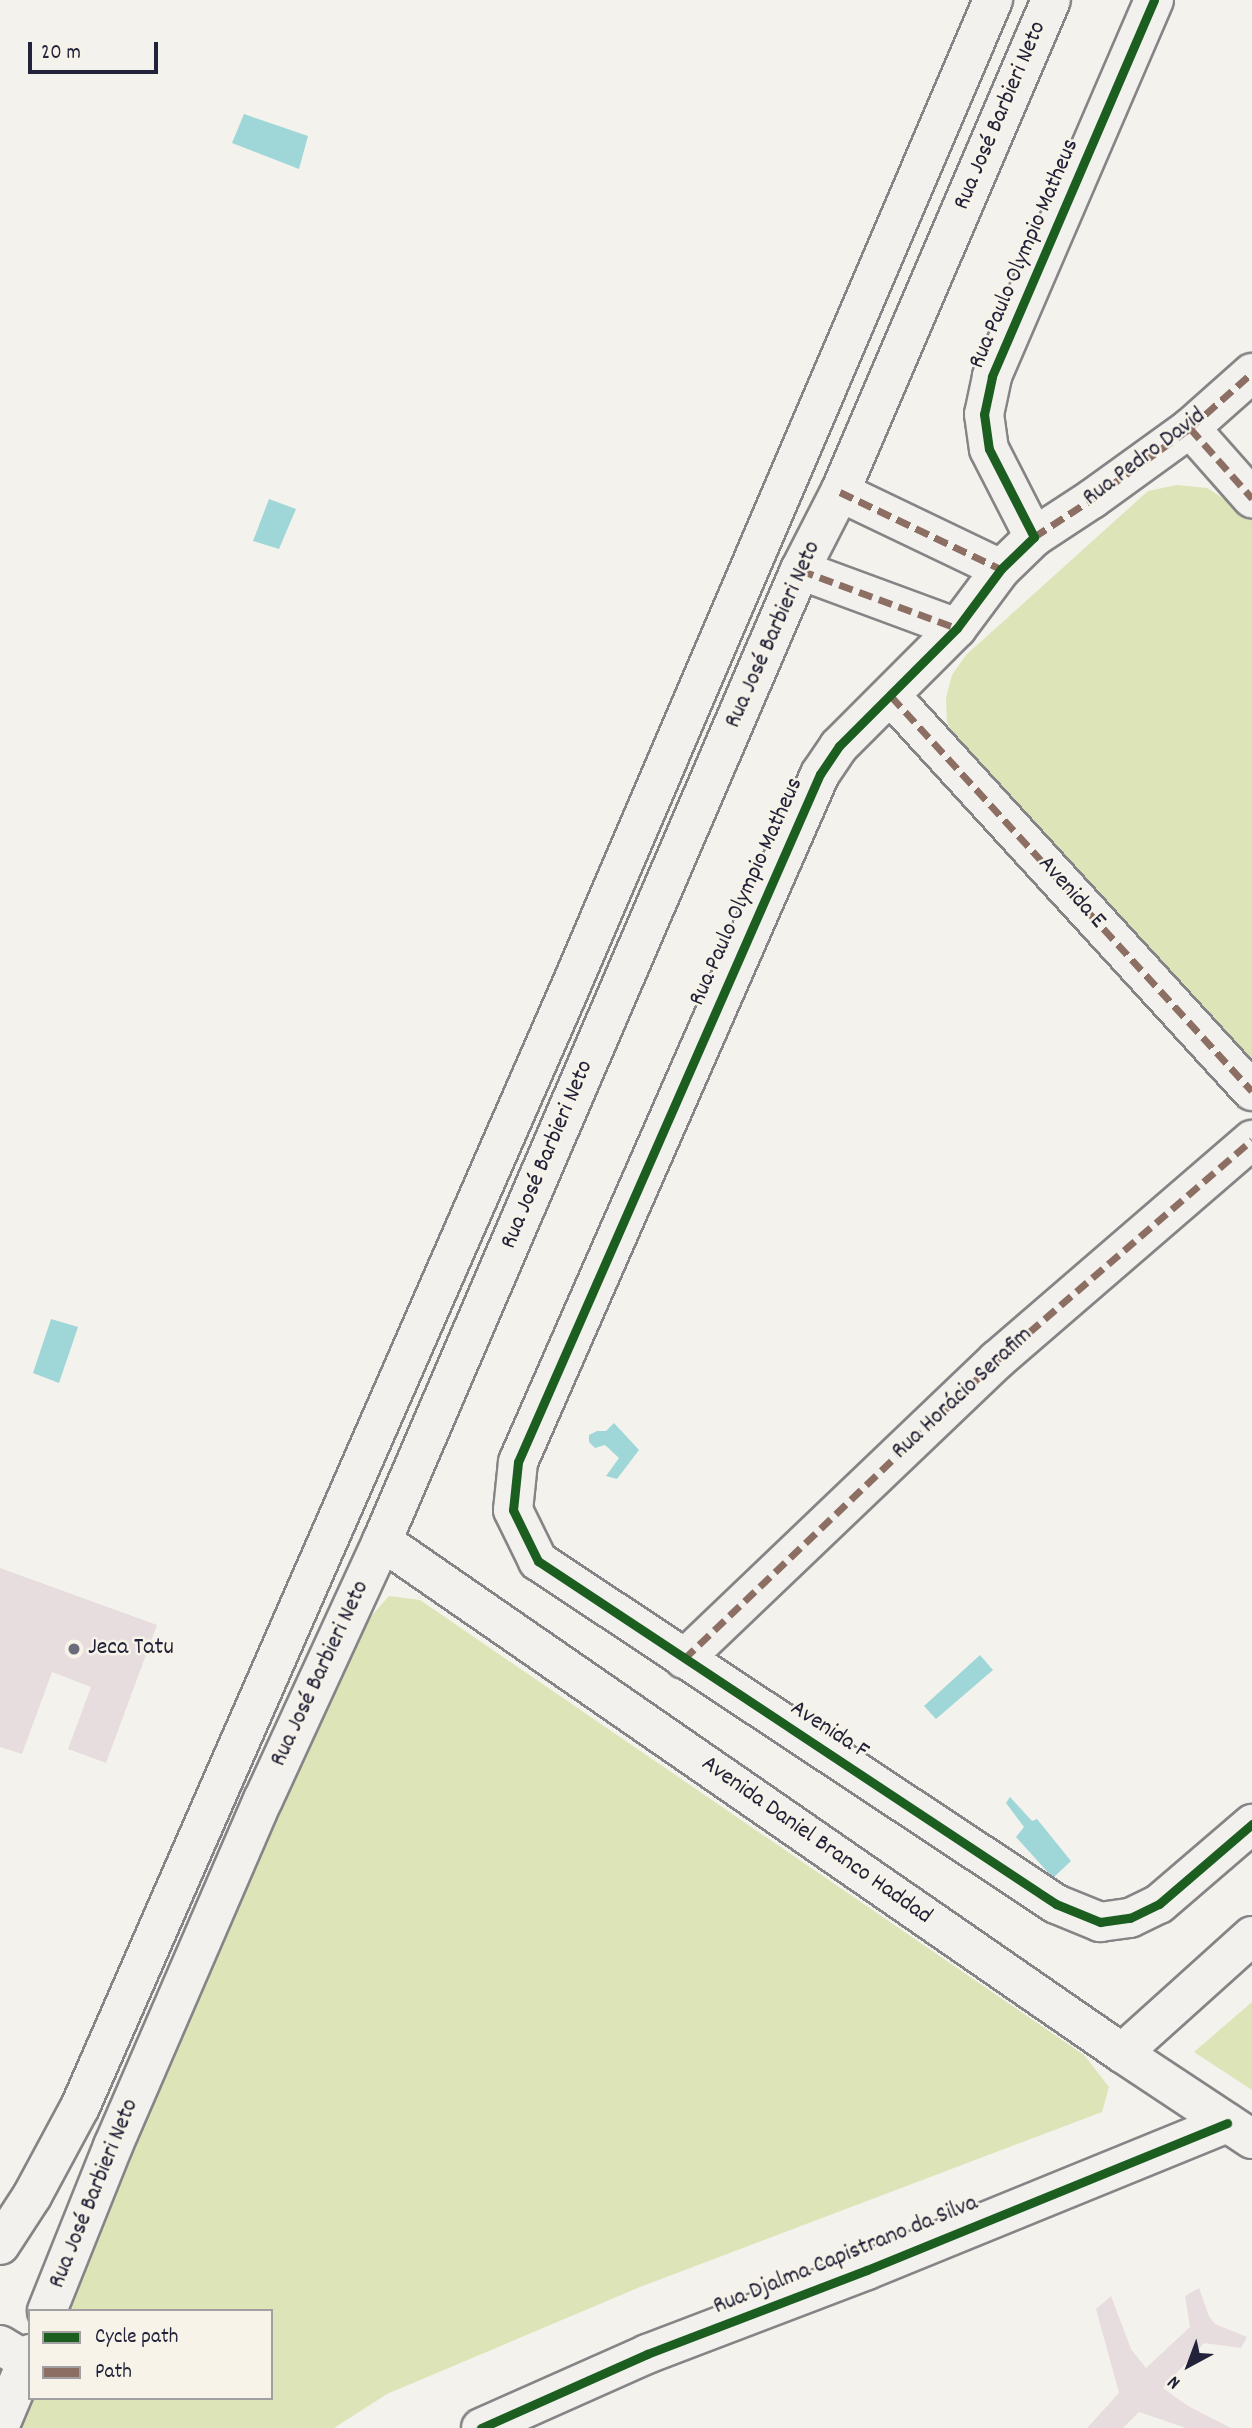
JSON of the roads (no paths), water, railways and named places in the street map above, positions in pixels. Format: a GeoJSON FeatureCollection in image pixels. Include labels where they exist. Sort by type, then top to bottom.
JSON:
{"type":"FeatureCollection","features":[{"type":"Feature","properties":{"kind":"street","name":"Rua José Barbieri Neto"},"geometry":{"type":"LineString","coordinates":[[0,2245],[32,2196],[91,2082],[565,1001],[993,0]]}},
{"type":"Feature","properties":{"kind":"street","name":"Rua José Barbieri Neto"},"geometry":{"type":"LineString","coordinates":[[48,2309],[113,2146],[263,1800],[382,1541],[800,570],[840,492],[1051,0]]}},
{"type":"Feature","properties":{"kind":"street","name":"Rua Paulo Olympio Matheus"},"geometry":{"type":"LineString","coordinates":[[513,1510],[518,1462],[820,774],[839,746],[957,628],[1001,569],[1034,537],[989,449],[984,414],[992,377],[1154,0]]}},
{"type":"Feature","properties":{"kind":"street","name":"Rua Pedro David"},"geometry":{"type":"LineString","coordinates":[[1034,537],[1093,499],[1190,428],[1252,373]]}},
{"type":"Feature","properties":{"kind":"street"},"geometry":{"type":"LineString","coordinates":[[1190,428],[1252,498]]}},
{"type":"Feature","properties":{"kind":"street"},"geometry":{"type":"LineString","coordinates":[[840,492],[1001,569]]}},
{"type":"Feature","properties":{"kind":"street"},"geometry":{"type":"LineString","coordinates":[[800,570],[957,628]]}},
{"type":"Feature","properties":{"kind":"street","name":"Avenida E"},"geometry":{"type":"LineString","coordinates":[[891,696],[1252,1091]]}},
{"type":"Feature","properties":{"kind":"street","name":"Rua Horácio Serafim"},"geometry":{"type":"LineString","coordinates":[[684,1659],[997,1360],[1252,1140]]}},
{"type":"Feature","properties":{"kind":"street","name":"Avenida F"},"geometry":{"type":"LineString","coordinates":[[513,1510],[538,1561],[1056,1904],[1100,1922],[1130,1919],[1158,1904],[1252,1824]]}},
{"type":"Feature","properties":{"kind":"street","name":"Avenida Daniel Branco Haddad"},"geometry":{"type":"LineString","coordinates":[[382,1541],[1239,2131]]}},
{"type":"Feature","properties":{"kind":"street"},"geometry":{"type":"LineString","coordinates":[[1122,2053],[1252,1936]]}},
{"type":"Feature","properties":{"kind":"street","name":"Rua Djalma Capistrano da Silva"},"geometry":{"type":"LineString","coordinates":[[481,2428],[647,2354],[1239,2131]]}},
{"type":"Feature","properties":{"kind":"street"},"geometry":{"type":"LineString","coordinates":[[0,2425],[19,2353]]}},
{"type":"Feature","properties":{"kind":"water"},"geometry":{"type":"Polygon","coordinates":[[[244,114],[308,136],[299,169],[232,143],[244,114]]]}},
{"type":"Feature","properties":{"kind":"water"},"geometry":{"type":"Polygon","coordinates":[[[269,499],[296,509],[279,549],[253,541],[269,499]]]}},
{"type":"Feature","properties":{"kind":"water"},"geometry":{"type":"Polygon","coordinates":[[[51,1319],[78,1327],[59,1383],[33,1373],[51,1319]]]}},
{"type":"Feature","properties":{"kind":"water"},"geometry":{"type":"Polygon","coordinates":[[[614,1423],[639,1450],[617,1479],[606,1476],[619,1458],[605,1445],[595,1448],[589,1442],[589,1435],[606,1431],[614,1423]]]}},
{"type":"Feature","properties":{"kind":"water"},"geometry":{"type":"Polygon","coordinates":[[[980,1655],[993,1670],[936,1719],[924,1706],[980,1655]]]}},
{"type":"Feature","properties":{"kind":"water"},"geometry":{"type":"Polygon","coordinates":[[[1010,1797],[1032,1821],[1037,1819],[1071,1861],[1053,1878],[1016,1837],[1024,1827],[1006,1803],[1010,1797]]]}},
{"type":"Feature","properties":{"kind":"place","name":"Jeca Tatu"},"geometry":{"type":"Point","coordinates":[74,1649]}}]}
